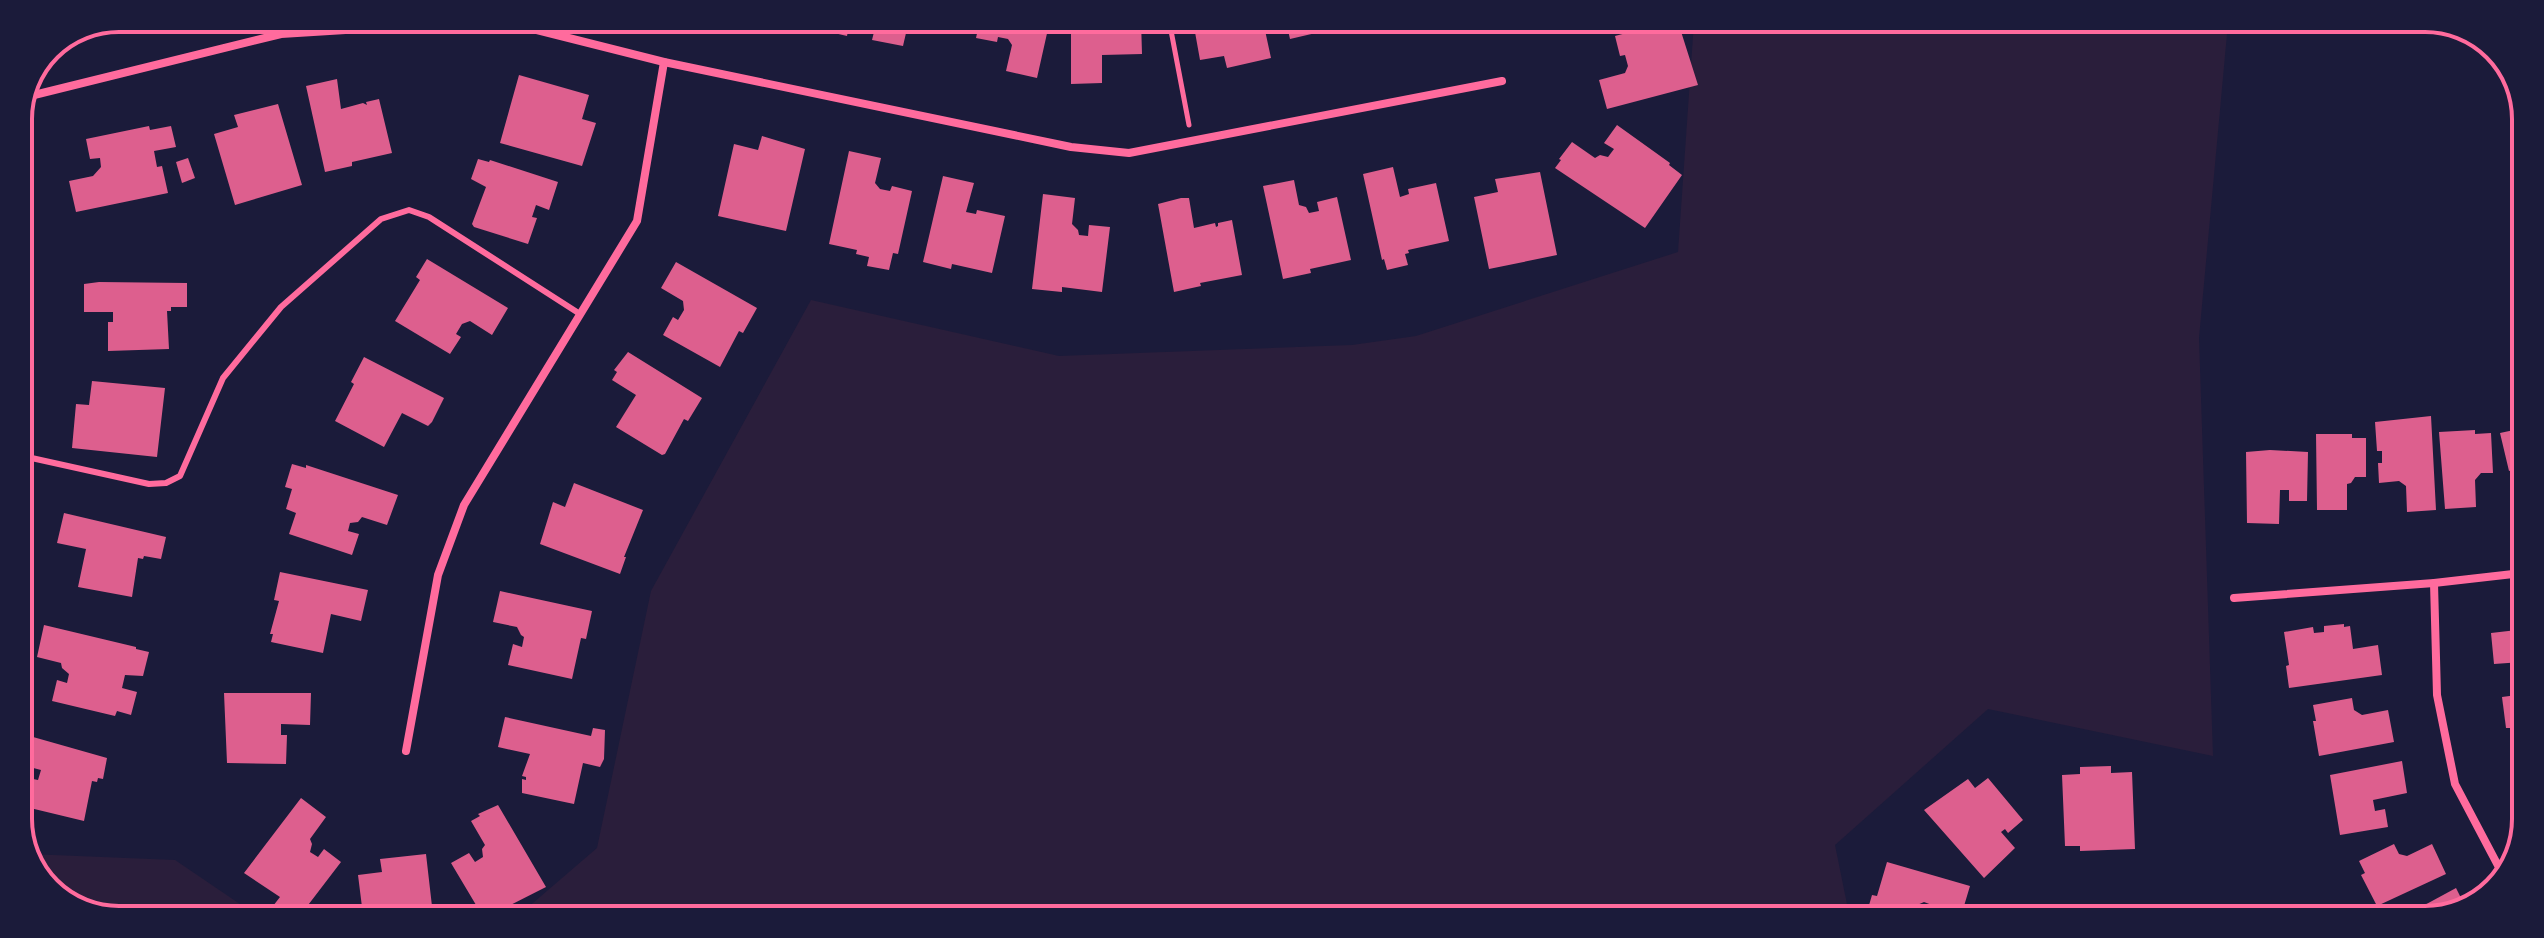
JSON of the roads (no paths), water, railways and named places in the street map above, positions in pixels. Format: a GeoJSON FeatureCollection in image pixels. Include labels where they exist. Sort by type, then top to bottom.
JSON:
{"type":"FeatureCollection","features":[{"type":"Feature","properties":{"kind":"street"},"geometry":{"type":"LineString","coordinates":[[36,94],[281,34],[313,32]]}},
{"type":"Feature","properties":{"kind":"street"},"geometry":{"type":"LineString","coordinates":[[545,32],[664,62],[1071,147],[1129,153],[1502,81]]}},
{"type":"Feature","properties":{"kind":"street"},"geometry":{"type":"LineString","coordinates":[[406,751],[438,575],[464,505],[637,221],[664,62]]}},
{"type":"Feature","properties":{"kind":"street"},"geometry":{"type":"LineString","coordinates":[[2234,598],[2512,574]]}},
{"type":"Feature","properties":{"kind":"street"},"geometry":{"type":"LineString","coordinates":[[2434,583],[2437,695],[2455,784],[2498,865]]}},
{"type":"Feature","properties":{"kind":"lane"},"geometry":{"type":"LineString","coordinates":[[32,458],[149,484],[166,483],[180,476],[223,378],[281,307],[381,219],[409,210],[429,217],[580,314]]}}]}
